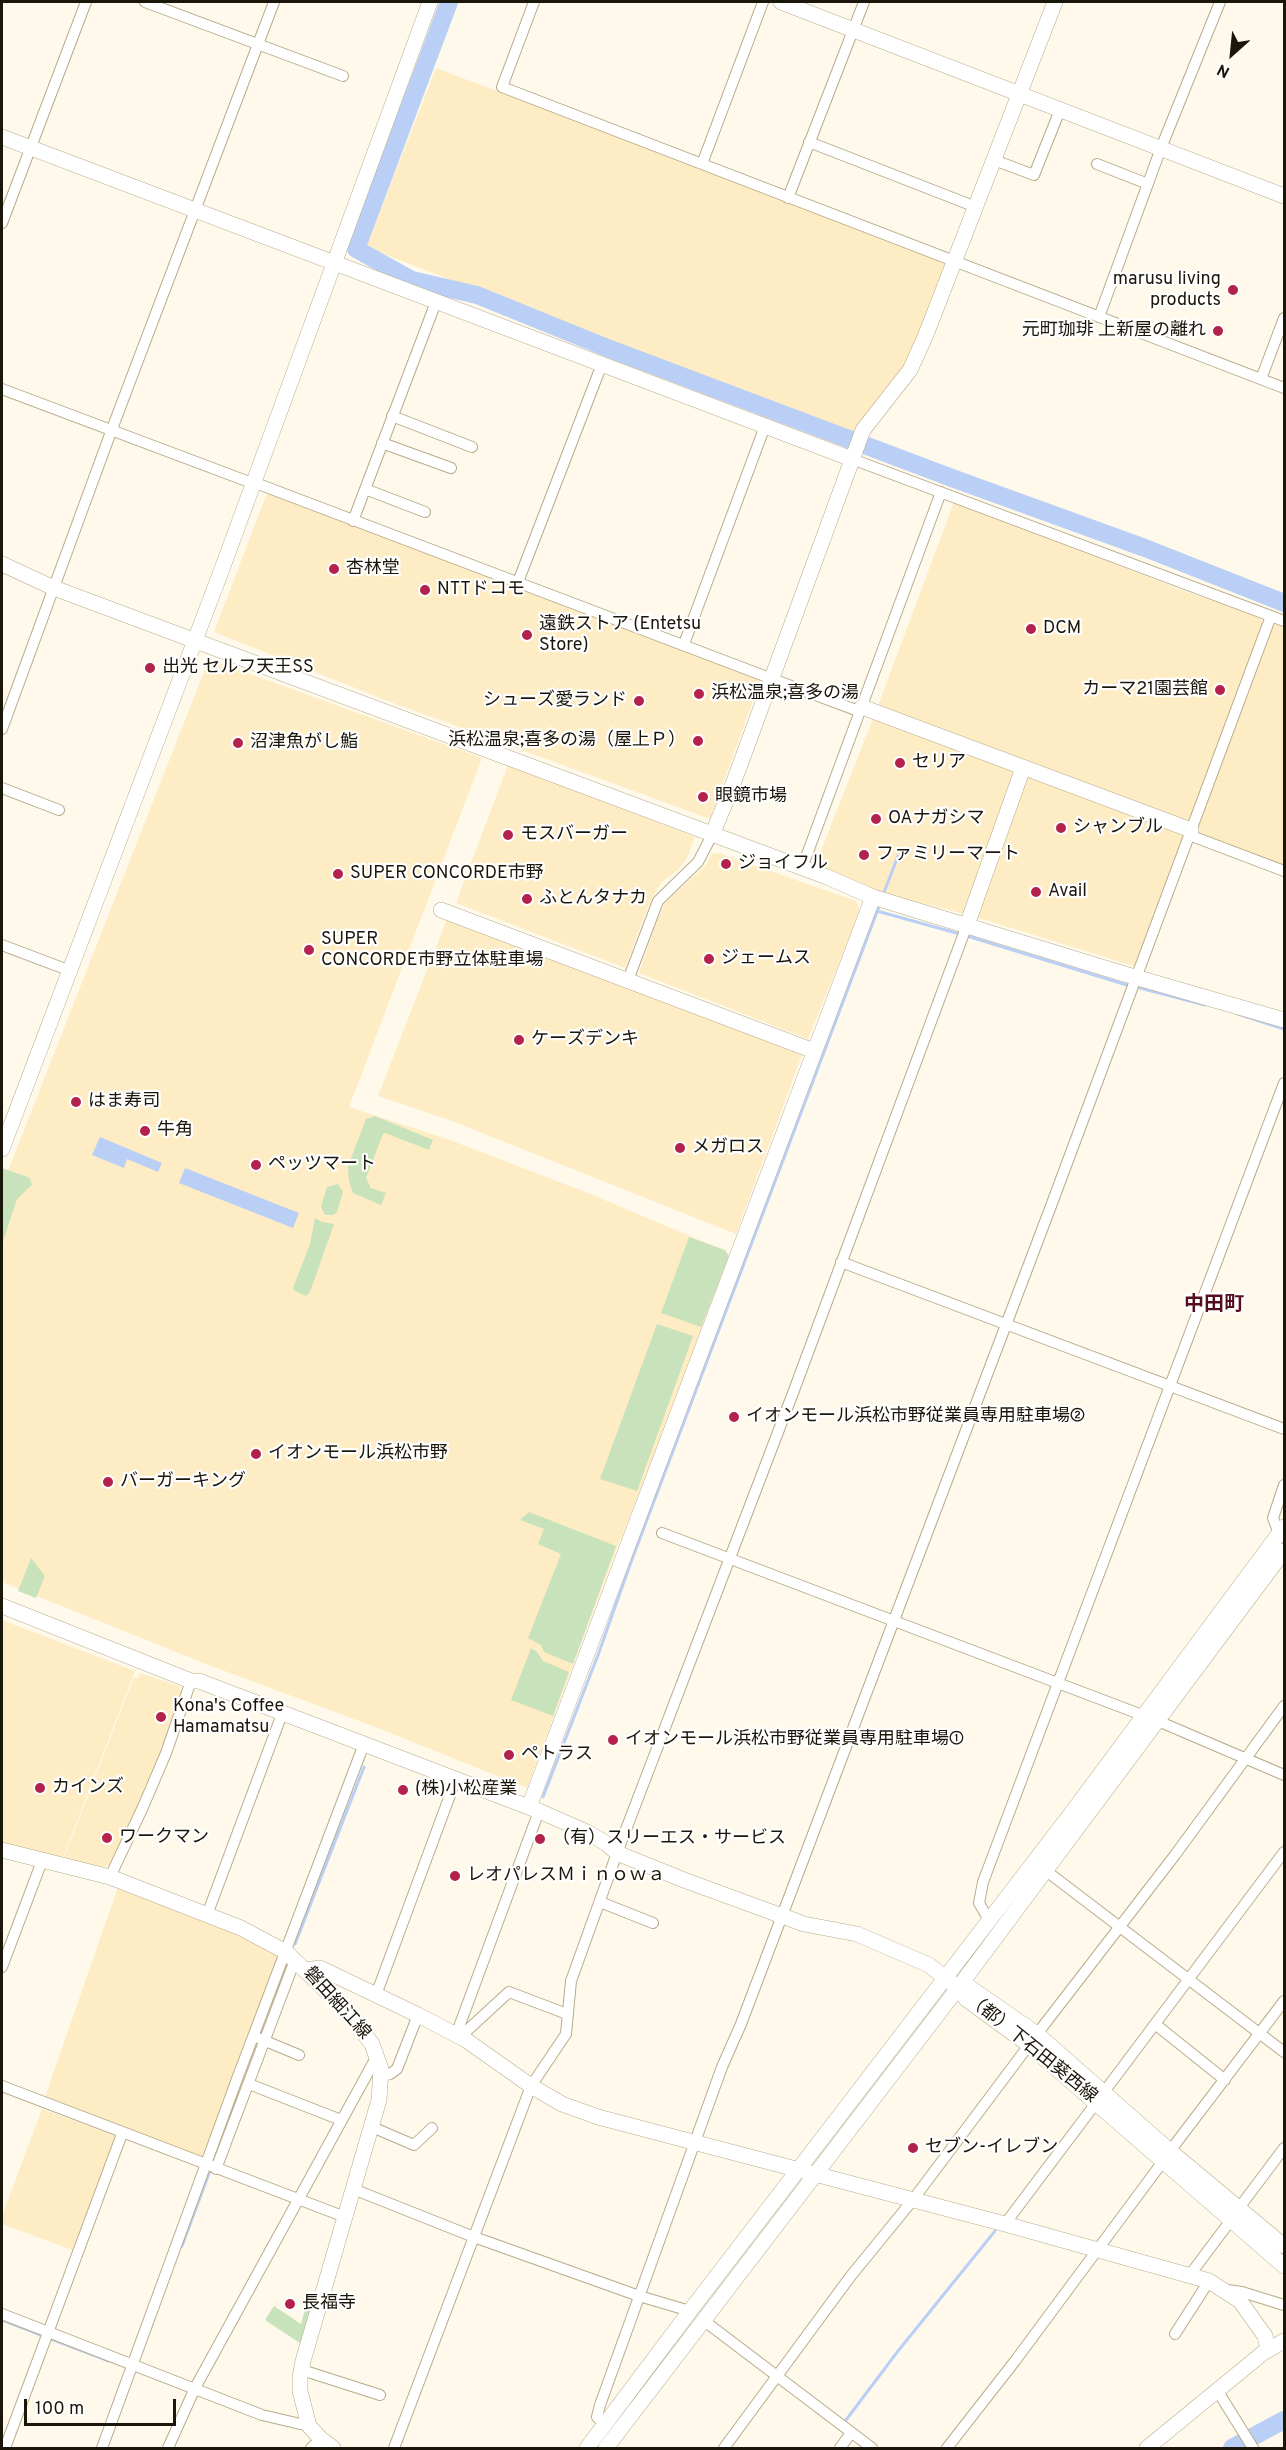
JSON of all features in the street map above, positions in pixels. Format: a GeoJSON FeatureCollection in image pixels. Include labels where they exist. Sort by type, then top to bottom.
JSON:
{"type":"FeatureCollection","features":[{"type":"Feature","properties":{"kind":"street"},"geometry":{"type":"LineString","coordinates":[[2,223],[86,2]]}},
{"type":"Feature","properties":{"kind":"street"},"geometry":{"type":"LineString","coordinates":[[145,2],[343,76]]}},
{"type":"Feature","properties":{"kind":"street"},"geometry":{"type":"LineString","coordinates":[[2,729],[112,429],[274,2]]}},
{"type":"Feature","properties":{"kind":"street"},"geometry":{"type":"LineString","coordinates":[[2,1149],[68,970],[257,484],[430,2]]}},
{"type":"Feature","properties":{"kind":"street"},"geometry":{"type":"LineString","coordinates":[[534,2],[502,87],[1284,388]]}},
{"type":"Feature","properties":{"kind":"street"},"geometry":{"type":"LineString","coordinates":[[702,164],[763,2]]}},
{"type":"Feature","properties":{"kind":"street"},"geometry":{"type":"LineString","coordinates":[[781,2],[854,28],[1284,196]]}},
{"type":"Feature","properties":{"kind":"street"},"geometry":{"type":"LineString","coordinates":[[788,198],[864,2]]}},
{"type":"Feature","properties":{"kind":"street"},"geometry":{"type":"LineString","coordinates":[[628,980],[658,902],[698,862],[712,835],[802,599],[863,430],[914,363],[1055,2]]}},
{"type":"Feature","properties":{"kind":"street"},"geometry":{"type":"LineString","coordinates":[[1099,317],[1161,148],[1220,2]]}},
{"type":"Feature","properties":{"kind":"street"},"geometry":{"type":"LineString","coordinates":[[994,160],[1034,175],[1060,110]]}},
{"type":"Feature","properties":{"kind":"street"},"geometry":{"type":"LineString","coordinates":[[2,137],[1284,621]]}},
{"type":"Feature","properties":{"kind":"street"},"geometry":{"type":"LineString","coordinates":[[809,142],[976,207]]}},
{"type":"Feature","properties":{"kind":"street"},"geometry":{"type":"LineString","coordinates":[[1097,164],[1148,184]]}},
{"type":"Feature","properties":{"kind":"street"},"geometry":{"type":"LineString","coordinates":[[353,520],[436,302]]}},
{"type":"Feature","properties":{"kind":"street"},"geometry":{"type":"LineString","coordinates":[[1261,378],[1284,318]]}},
{"type":"Feature","properties":{"kind":"street"},"geometry":{"type":"LineString","coordinates":[[518,582],[602,364]]}},
{"type":"Feature","properties":{"kind":"street"},"geometry":{"type":"LineString","coordinates":[[2,388],[856,710],[862,707],[1190,832],[1284,871]]}},
{"type":"Feature","properties":{"kind":"street"},"geometry":{"type":"LineString","coordinates":[[392,416],[472,447]]}},
{"type":"Feature","properties":{"kind":"street"},"geometry":{"type":"LineString","coordinates":[[684,644],[765,426]]}},
{"type":"Feature","properties":{"kind":"street"},"geometry":{"type":"LineString","coordinates":[[382,443],[451,468]]}},
{"type":"Feature","properties":{"kind":"street"},"geometry":{"type":"LineString","coordinates":[[365,489],[425,512]]}},
{"type":"Feature","properties":{"kind":"street"},"geometry":{"type":"LineString","coordinates":[[802,868],[941,492]]}},
{"type":"Feature","properties":{"kind":"street"},"geometry":{"type":"LineString","coordinates":[[2,564],[54,588],[858,889],[870,903],[967,925],[1136,978],[1284,1020]]}},
{"type":"Feature","properties":{"kind":"street"},"geometry":{"type":"LineString","coordinates":[[605,2425],[597,2417],[600,2405],[722,2067],[893,1622],[1271,616]]}},
{"type":"Feature","properties":{"kind":"street"},"geometry":{"type":"LineString","coordinates":[[394,2448],[531,2086],[566,2034],[571,1981],[617,1853],[793,1393],[840,1262],[946,984],[1023,768]]}},
{"type":"Feature","properties":{"kind":"street"},"geometry":{"type":"LineString","coordinates":[[2,788],[60,810]]}},
{"type":"Feature","properties":{"kind":"street"},"geometry":{"type":"LineString","coordinates":[[458,2036],[534,1809],[870,903]]}},
{"type":"Feature","properties":{"kind":"street"},"geometry":{"type":"LineString","coordinates":[[441,910],[814,1051]]}},
{"type":"Feature","properties":{"kind":"street"},"geometry":{"type":"LineString","coordinates":[[2,945],[68,970]]}},
{"type":"Feature","properties":{"kind":"street"},"geometry":{"type":"LineString","coordinates":[[989,1920],[979,1903],[983,1882],[1056,1683],[1284,1083]]}},
{"type":"Feature","properties":{"kind":"street"},"geometry":{"type":"LineString","coordinates":[[840,1262],[1284,1429]]}},
{"type":"Feature","properties":{"kind":"street"},"geometry":{"type":"LineString","coordinates":[[587,2448],[690,2311],[958,1988],[1045,1870],[1282,1530],[1273,1518],[1284,1485]]}},
{"type":"Feature","properties":{"kind":"street"},"geometry":{"type":"LineString","coordinates":[[662,1533],[1151,1719],[1284,1775]]}},
{"type":"Feature","properties":{"kind":"street"},"geometry":{"type":"LineString","coordinates":[[606,2448],[703,2320],[944,1978],[1284,1551]]}},
{"type":"Feature","properties":{"kind":"street","name":"（都）下石田葵西線"},"geometry":{"type":"LineString","coordinates":[[2,1606],[191,1681],[200,1681],[534,1809],[597,1837],[617,1853],[804,1924],[857,1934],[929,1965],[958,1988],[969,1988],[1033,2040],[1235,2214],[1284,2266]]}},
{"type":"Feature","properties":{"kind":"street"},"geometry":{"type":"LineString","coordinates":[[110,1877],[166,1753],[191,1681]]}},
{"type":"Feature","properties":{"kind":"street"},"geometry":{"type":"LineString","coordinates":[[724,2448],[850,2277],[912,2201],[1284,1706]]}},
{"type":"Feature","properties":{"kind":"street"},"geometry":{"type":"LineString","coordinates":[[207,1915],[282,1714]]}},
{"type":"Feature","properties":{"kind":"street"},"geometry":{"type":"LineString","coordinates":[[102,2448],[132,2365],[260,2039],[296,1961],[364,1744]]}},
{"type":"Feature","properties":{"kind":"street"},"geometry":{"type":"LineString","coordinates":[[376,1995],[456,1779]]}},
{"type":"Feature","properties":{"kind":"street","name":"磐田細江線"},"geometry":{"type":"LineString","coordinates":[[2,1850],[110,1877],[241,1928],[296,1961],[348,2012],[372,2044],[377,2055],[381,2076],[379,2100],[302,2370],[300,2391],[309,2426],[321,2445]]}},
{"type":"Feature","properties":{"kind":"street"},"geometry":{"type":"LineString","coordinates":[[1005,2224],[1284,1852]]}},
{"type":"Feature","properties":{"kind":"street"},"geometry":{"type":"LineString","coordinates":[[2,1967],[42,1861]]}},
{"type":"Feature","properties":{"kind":"street"},"geometry":{"type":"LineString","coordinates":[[1045,1870],[1284,2052]]}},
{"type":"Feature","properties":{"kind":"street"},"geometry":{"type":"LineString","coordinates":[[600,1902],[653,1923]]}},
{"type":"Feature","properties":{"kind":"street"},"geometry":{"type":"LineString","coordinates":[[296,1961],[320,1968],[458,2036],[531,2086],[571,2107],[695,2144],[1005,2224],[1209,2281],[1240,2301],[1264,2336],[1268,2349]]}},
{"type":"Feature","properties":{"kind":"street"},"geometry":{"type":"LineString","coordinates":[[458,2036],[509,1992],[567,2014]]}},
{"type":"Feature","properties":{"kind":"street"},"geometry":{"type":"LineString","coordinates":[[947,2448],[1015,2361],[1284,2001]]}},
{"type":"Feature","properties":{"kind":"street"},"geometry":{"type":"LineString","coordinates":[[381,2076],[397,2069],[418,2015]]}},
{"type":"Feature","properties":{"kind":"street"},"geometry":{"type":"LineString","coordinates":[[1155,2024],[1225,2080]]}},
{"type":"Feature","properties":{"kind":"street"},"geometry":{"type":"LineString","coordinates":[[260,2039],[300,2055]]}},
{"type":"Feature","properties":{"kind":"street"},"geometry":{"type":"LineString","coordinates":[[211,2167],[249,2084],[260,2039]]}},
{"type":"Feature","properties":{"kind":"street"},"geometry":{"type":"LineString","coordinates":[[168,2448],[195,2388],[377,2055]]}},
{"type":"Feature","properties":{"kind":"street"},"geometry":{"type":"LineString","coordinates":[[249,2084],[342,2120]]}},
{"type":"Feature","properties":{"kind":"street"},"geometry":{"type":"LineString","coordinates":[[2,2086],[122,2134],[345,2217]]}},
{"type":"Feature","properties":{"kind":"street"},"geometry":{"type":"LineString","coordinates":[[372,2127],[414,2145],[432,2127]]}},
{"type":"Feature","properties":{"kind":"street"},"geometry":{"type":"LineString","coordinates":[[5,2448],[122,2134]]}},
{"type":"Feature","properties":{"kind":"street"},"geometry":{"type":"LineString","coordinates":[[1189,2276],[1284,2148]]}},
{"type":"Feature","properties":{"kind":"street"},"geometry":{"type":"LineString","coordinates":[[353,2189],[474,2237],[639,2296],[690,2311]]}},
{"type":"Feature","properties":{"kind":"street","name":"（都）下石田葵西線"},"geometry":{"type":"LineString","coordinates":[[1235,2214],[1284,2246]]}},
{"type":"Feature","properties":{"kind":"street"},"geometry":{"type":"LineString","coordinates":[[1175,2334],[1209,2281]]}},
{"type":"Feature","properties":{"kind":"street"},"geometry":{"type":"LineString","coordinates":[[1226,2290],[1242,2292],[1284,2305]]}},
{"type":"Feature","properties":{"kind":"street"},"geometry":{"type":"LineString","coordinates":[[2,2314],[262,2415],[309,2426]]}},
{"type":"Feature","properties":{"kind":"street"},"geometry":{"type":"LineString","coordinates":[[703,2320],[872,2448]]}},
{"type":"Feature","properties":{"kind":"street"},"geometry":{"type":"LineString","coordinates":[[1147,2448],[1268,2349],[1284,2341]]}},
{"type":"Feature","properties":{"kind":"street"},"geometry":{"type":"LineString","coordinates":[[302,2370],[380,2394]]}},
{"type":"Feature","properties":{"kind":"street"},"geometry":{"type":"LineString","coordinates":[[1217,2390],[1252,2448]]}},
{"type":"Feature","properties":{"kind":"street"},"geometry":{"type":"LineString","coordinates":[[840,2448],[851,2433]]}},
{"type":"Feature","properties":{"kind":"shaded area"},"geometry":{"type":"Polygon","coordinates":[[[436,68],[949,263],[908,365],[856,426],[853,436],[366,247],[436,68]]]}},
{"type":"Feature","properties":{"kind":"shaded area"},"geometry":{"type":"Polygon","coordinates":[[[267,493],[761,679],[710,819],[388,701],[214,632],[267,493]]]}},
{"type":"Feature","properties":{"kind":"shaded area"},"geometry":{"type":"Polygon","coordinates":[[[954,502],[1184,591],[1260,617],[1263,626],[1134,966],[969,915],[884,894],[815,866],[954,502]]]}},
{"type":"Feature","properties":{"kind":"shaded area"},"geometry":{"type":"Polygon","coordinates":[[[1277,624],[1284,626],[1284,868],[1194,834],[1273,626],[1277,624]]]}},
{"type":"Feature","properties":{"kind":"shaded area"},"geometry":{"type":"Polygon","coordinates":[[[209,659],[482,758],[349,1107],[450,1140],[588,1193],[723,1250],[728,1257],[685,1376],[527,1788],[373,1726],[211,1666],[2,1582],[2,1186],[209,659]]]}},
{"type":"Feature","properties":{"kind":"shaded area"},"geometry":{"type":"Polygon","coordinates":[[[508,765],[695,837],[687,858],[678,870],[662,882],[650,901],[625,968],[456,903],[508,765]]]}},
{"type":"Feature","properties":{"kind":"shaded area"},"geometry":{"type":"Polygon","coordinates":[[[719,853],[856,901],[860,911],[808,1039],[639,973],[666,902],[705,866],[712,854],[719,853]]]}},
{"type":"Feature","properties":{"kind":"shaded area"},"geometry":{"type":"Polygon","coordinates":[[[448,916],[802,1055],[736,1234],[452,1121],[378,1096],[448,916]]]}},
{"type":"Feature","properties":{"kind":"shaded area"},"geometry":{"type":"Polygon","coordinates":[[[2,1620],[135,1671],[62,1860],[2,1843],[2,1620]]]}},
{"type":"Feature","properties":{"kind":"shaded area"},"geometry":{"type":"Polygon","coordinates":[[[140,1673],[179,1686],[182,1693],[164,1749],[111,1864],[103,1867],[63,1860],[134,1677],[138,1679],[140,1673]]]}},
{"type":"Feature","properties":{"kind":"shaded area"},"geometry":{"type":"Polygon","coordinates":[[[118,1887],[238,1933],[279,1955],[202,2157],[45,2097],[118,1887]]]}},
{"type":"Feature","properties":{"kind":"shaded area"},"geometry":{"type":"Polygon","coordinates":[[[42,2109],[116,2136],[72,2250],[2,2224],[2,2216],[42,2109]]]}},
{"type":"Feature","properties":{"kind":"green space"},"geometry":{"type":"Polygon","coordinates":[[[375,1116],[433,1140],[429,1150],[383,1134],[366,1178],[371,1188],[386,1193],[381,1205],[353,1193],[349,1181],[348,1166],[366,1119],[375,1116]]]}},
{"type":"Feature","properties":{"kind":"green space"},"geometry":{"type":"Polygon","coordinates":[[[2,1168],[30,1178],[32,1185],[17,1199],[2,1244],[2,1168]]]}},
{"type":"Feature","properties":{"kind":"green space"},"geometry":{"type":"Polygon","coordinates":[[[338,1184],[343,1192],[337,1212],[333,1215],[325,1215],[321,1207],[327,1187],[338,1184]]]}},
{"type":"Feature","properties":{"kind":"green space"},"geometry":{"type":"Polygon","coordinates":[[[315,1218],[334,1224],[310,1292],[306,1296],[293,1288],[310,1244],[315,1218]]]}},
{"type":"Feature","properties":{"kind":"green space"},"geometry":{"type":"Polygon","coordinates":[[[689,1237],[725,1250],[729,1256],[701,1327],[661,1313],[689,1237]]]}},
{"type":"Feature","properties":{"kind":"green space"},"geometry":{"type":"Polygon","coordinates":[[[657,1324],[693,1336],[637,1491],[600,1479],[657,1324]]]}},
{"type":"Feature","properties":{"kind":"green space"},"geometry":{"type":"Polygon","coordinates":[[[529,1512],[616,1546],[573,1664],[544,1652],[541,1645],[528,1638],[561,1554],[538,1544],[544,1529],[520,1520],[529,1512]]]}},
{"type":"Feature","properties":{"kind":"green space"},"geometry":{"type":"Polygon","coordinates":[[[31,1558],[45,1576],[36,1598],[18,1591],[31,1558]]]}},
{"type":"Feature","properties":{"kind":"green space"},"geometry":{"type":"Polygon","coordinates":[[[531,1648],[543,1661],[569,1672],[553,1716],[511,1700],[531,1648]]]}},
{"type":"Feature","properties":{"kind":"green space"},"geometry":{"type":"Polygon","coordinates":[[[308,2299],[313,2302],[300,2343],[265,2320],[274,2306],[301,2324],[308,2299]]]}},
{"type":"Feature","properties":{"kind":"water"},"geometry":{"type":"Polygon","coordinates":[[[100,1137],[162,1163],[158,1172],[127,1159],[124,1168],[92,1155],[100,1137]]]}},
{"type":"Feature","properties":{"kind":"water"},"geometry":{"type":"Polygon","coordinates":[[[185,1168],[299,1213],[293,1228],[179,1183],[185,1168]]]}},
{"type":"Feature","properties":{"kind":"waterway"},"geometry":{"type":"LineString","coordinates":[[449,2],[356,249],[412,280],[477,295],[610,349],[1145,548],[1284,603]]}},
{"type":"Feature","properties":{"kind":"waterway"},"geometry":{"type":"LineString","coordinates":[[883,895],[898,856]]}},
{"type":"Feature","properties":{"kind":"waterway"},"geometry":{"type":"LineString","coordinates":[[543,1797],[880,904]]}},
{"type":"Feature","properties":{"kind":"waterway"},"geometry":{"type":"LineString","coordinates":[[877,911],[960,934]]}},
{"type":"Feature","properties":{"kind":"waterway"},"geometry":{"type":"LineString","coordinates":[[967,936],[1130,986]]}},
{"type":"Feature","properties":{"kind":"waterway"},"geometry":{"type":"LineString","coordinates":[[1136,987],[1205,1005]]}},
{"type":"Feature","properties":{"kind":"waterway"},"geometry":{"type":"LineString","coordinates":[[1238,1014],[1284,1029]]}},
{"type":"Feature","properties":{"kind":"waterway"},"geometry":{"type":"LineString","coordinates":[[295,1944],[364,1767]]}},
{"type":"Feature","properties":{"kind":"waterway"},"geometry":{"type":"LineString","coordinates":[[182,2246],[211,2168]]}},
{"type":"Feature","properties":{"kind":"waterway"},"geometry":{"type":"LineString","coordinates":[[843,2424],[898,2351],[995,2231]]}},
{"type":"Feature","properties":{"kind":"waterway"},"geometry":{"type":"LineString","coordinates":[[2,2320],[41,2335]]}},
{"type":"Feature","properties":{"kind":"waterway"},"geometry":{"type":"LineString","coordinates":[[51,2339],[109,2361]]}},
{"type":"Feature","properties":{"kind":"waterway"},"geometry":{"type":"LineString","coordinates":[[1232,2448],[1284,2420]]}},
{"type":"Feature","properties":{"kind":"place","name":"marusu living products"},"geometry":{"type":"Point","coordinates":[1233,290]}},
{"type":"Feature","properties":{"kind":"place","name":"元町珈琲 上新屋の離れ"},"geometry":{"type":"Point","coordinates":[1218,331]}},
{"type":"Feature","properties":{"kind":"place","name":"杏林堂"},"geometry":{"type":"Point","coordinates":[334,569]}},
{"type":"Feature","properties":{"kind":"place","name":"NTTドコモ"},"geometry":{"type":"Point","coordinates":[425,590]}},
{"type":"Feature","properties":{"kind":"place","name":"DCM"},"geometry":{"type":"Point","coordinates":[1031,629]}},
{"type":"Feature","properties":{"kind":"place","name":"遠鉄ストア (Entetsu Store)"},"geometry":{"type":"Point","coordinates":[527,635]}},
{"type":"Feature","properties":{"kind":"place","name":"出光 セルフ天王SS"},"geometry":{"type":"Point","coordinates":[150,668]}},
{"type":"Feature","properties":{"kind":"place","name":"カーマ21園芸館"},"geometry":{"type":"Point","coordinates":[1220,690]}},
{"type":"Feature","properties":{"kind":"place","name":"浜松温泉;喜多の湯"},"geometry":{"type":"Point","coordinates":[699,694]}},
{"type":"Feature","properties":{"kind":"place","name":"シューズ愛ランド"},"geometry":{"type":"Point","coordinates":[639,701]}},
{"type":"Feature","properties":{"kind":"place","name":"浜松温泉;喜多の湯（屋上Ｐ）"},"geometry":{"type":"Point","coordinates":[698,741]}},
{"type":"Feature","properties":{"kind":"place","name":"沼津魚がし鮨"},"geometry":{"type":"Point","coordinates":[238,743]}},
{"type":"Feature","properties":{"kind":"place","name":"セリア"},"geometry":{"type":"Point","coordinates":[900,763]}},
{"type":"Feature","properties":{"kind":"place","name":"眼鏡市場"},"geometry":{"type":"Point","coordinates":[703,797]}},
{"type":"Feature","properties":{"kind":"place","name":"OAナガシマ"},"geometry":{"type":"Point","coordinates":[876,819]}},
{"type":"Feature","properties":{"kind":"place","name":"シャンブル"},"geometry":{"type":"Point","coordinates":[1061,828]}},
{"type":"Feature","properties":{"kind":"place","name":"モスバーガー"},"geometry":{"type":"Point","coordinates":[508,835]}},
{"type":"Feature","properties":{"kind":"place","name":"ファミリーマート"},"geometry":{"type":"Point","coordinates":[864,855]}},
{"type":"Feature","properties":{"kind":"place","name":"ジョイフル"},"geometry":{"type":"Point","coordinates":[726,864]}},
{"type":"Feature","properties":{"kind":"place","name":"SUPER CONCORDE市野"},"geometry":{"type":"Point","coordinates":[338,874]}},
{"type":"Feature","properties":{"kind":"place","name":"Avail"},"geometry":{"type":"Point","coordinates":[1036,892]}},
{"type":"Feature","properties":{"kind":"place","name":"ふとんタナカ"},"geometry":{"type":"Point","coordinates":[527,899]}},
{"type":"Feature","properties":{"kind":"place","name":"SUPER CONCORDE市野立体駐車場"},"geometry":{"type":"Point","coordinates":[309,950]}},
{"type":"Feature","properties":{"kind":"place","name":"ジェームス"},"geometry":{"type":"Point","coordinates":[709,959]}},
{"type":"Feature","properties":{"kind":"place","name":"ケーズデンキ"},"geometry":{"type":"Point","coordinates":[519,1040]}},
{"type":"Feature","properties":{"kind":"place","name":"はま寿司"},"geometry":{"type":"Point","coordinates":[76,1102]}},
{"type":"Feature","properties":{"kind":"place","name":"牛角"},"geometry":{"type":"Point","coordinates":[145,1131]}},
{"type":"Feature","properties":{"kind":"place","name":"メガロス"},"geometry":{"type":"Point","coordinates":[680,1148]}},
{"type":"Feature","properties":{"kind":"place","name":"ペッツマート"},"geometry":{"type":"Point","coordinates":[256,1165]}},
{"type":"Feature","properties":{"kind":"place","name":"イオンモール浜松市野従業員専用駐車場②"},"geometry":{"type":"Point","coordinates":[734,1417]}},
{"type":"Feature","properties":{"kind":"place","name":"イオンモール浜松市野"},"geometry":{"type":"Point","coordinates":[256,1454]}},
{"type":"Feature","properties":{"kind":"place","name":"バーガーキング"},"geometry":{"type":"Point","coordinates":[108,1482]}},
{"type":"Feature","properties":{"kind":"place","name":"Kona's Coffee Hamamatsu"},"geometry":{"type":"Point","coordinates":[161,1717]}},
{"type":"Feature","properties":{"kind":"place","name":"イオンモール浜松市野従業員専用駐車場①"},"geometry":{"type":"Point","coordinates":[613,1740]}},
{"type":"Feature","properties":{"kind":"place","name":"ペトラス"},"geometry":{"type":"Point","coordinates":[509,1755]}},
{"type":"Feature","properties":{"kind":"place","name":"カインズ"},"geometry":{"type":"Point","coordinates":[40,1788]}},
{"type":"Feature","properties":{"kind":"place","name":"(株)小松産業"},"geometry":{"type":"Point","coordinates":[403,1790]}},
{"type":"Feature","properties":{"kind":"place","name":"ワークマン"},"geometry":{"type":"Point","coordinates":[107,1838]}},
{"type":"Feature","properties":{"kind":"place","name":"（有）スリーエス・サービス"},"geometry":{"type":"Point","coordinates":[540,1839]}},
{"type":"Feature","properties":{"kind":"place","name":"レオパレスＭｉｎｏｗａ"},"geometry":{"type":"Point","coordinates":[455,1876]}},
{"type":"Feature","properties":{"kind":"place","name":"セブン-イレブン"},"geometry":{"type":"Point","coordinates":[913,2148]}},
{"type":"Feature","properties":{"kind":"place","name":"長福寺"},"geometry":{"type":"Point","coordinates":[290,2304]}},
{"type":"Feature","properties":{"kind":"district","name":"中田町"},"geometry":{"type":"Point","coordinates":[1214,1306]}}]}
